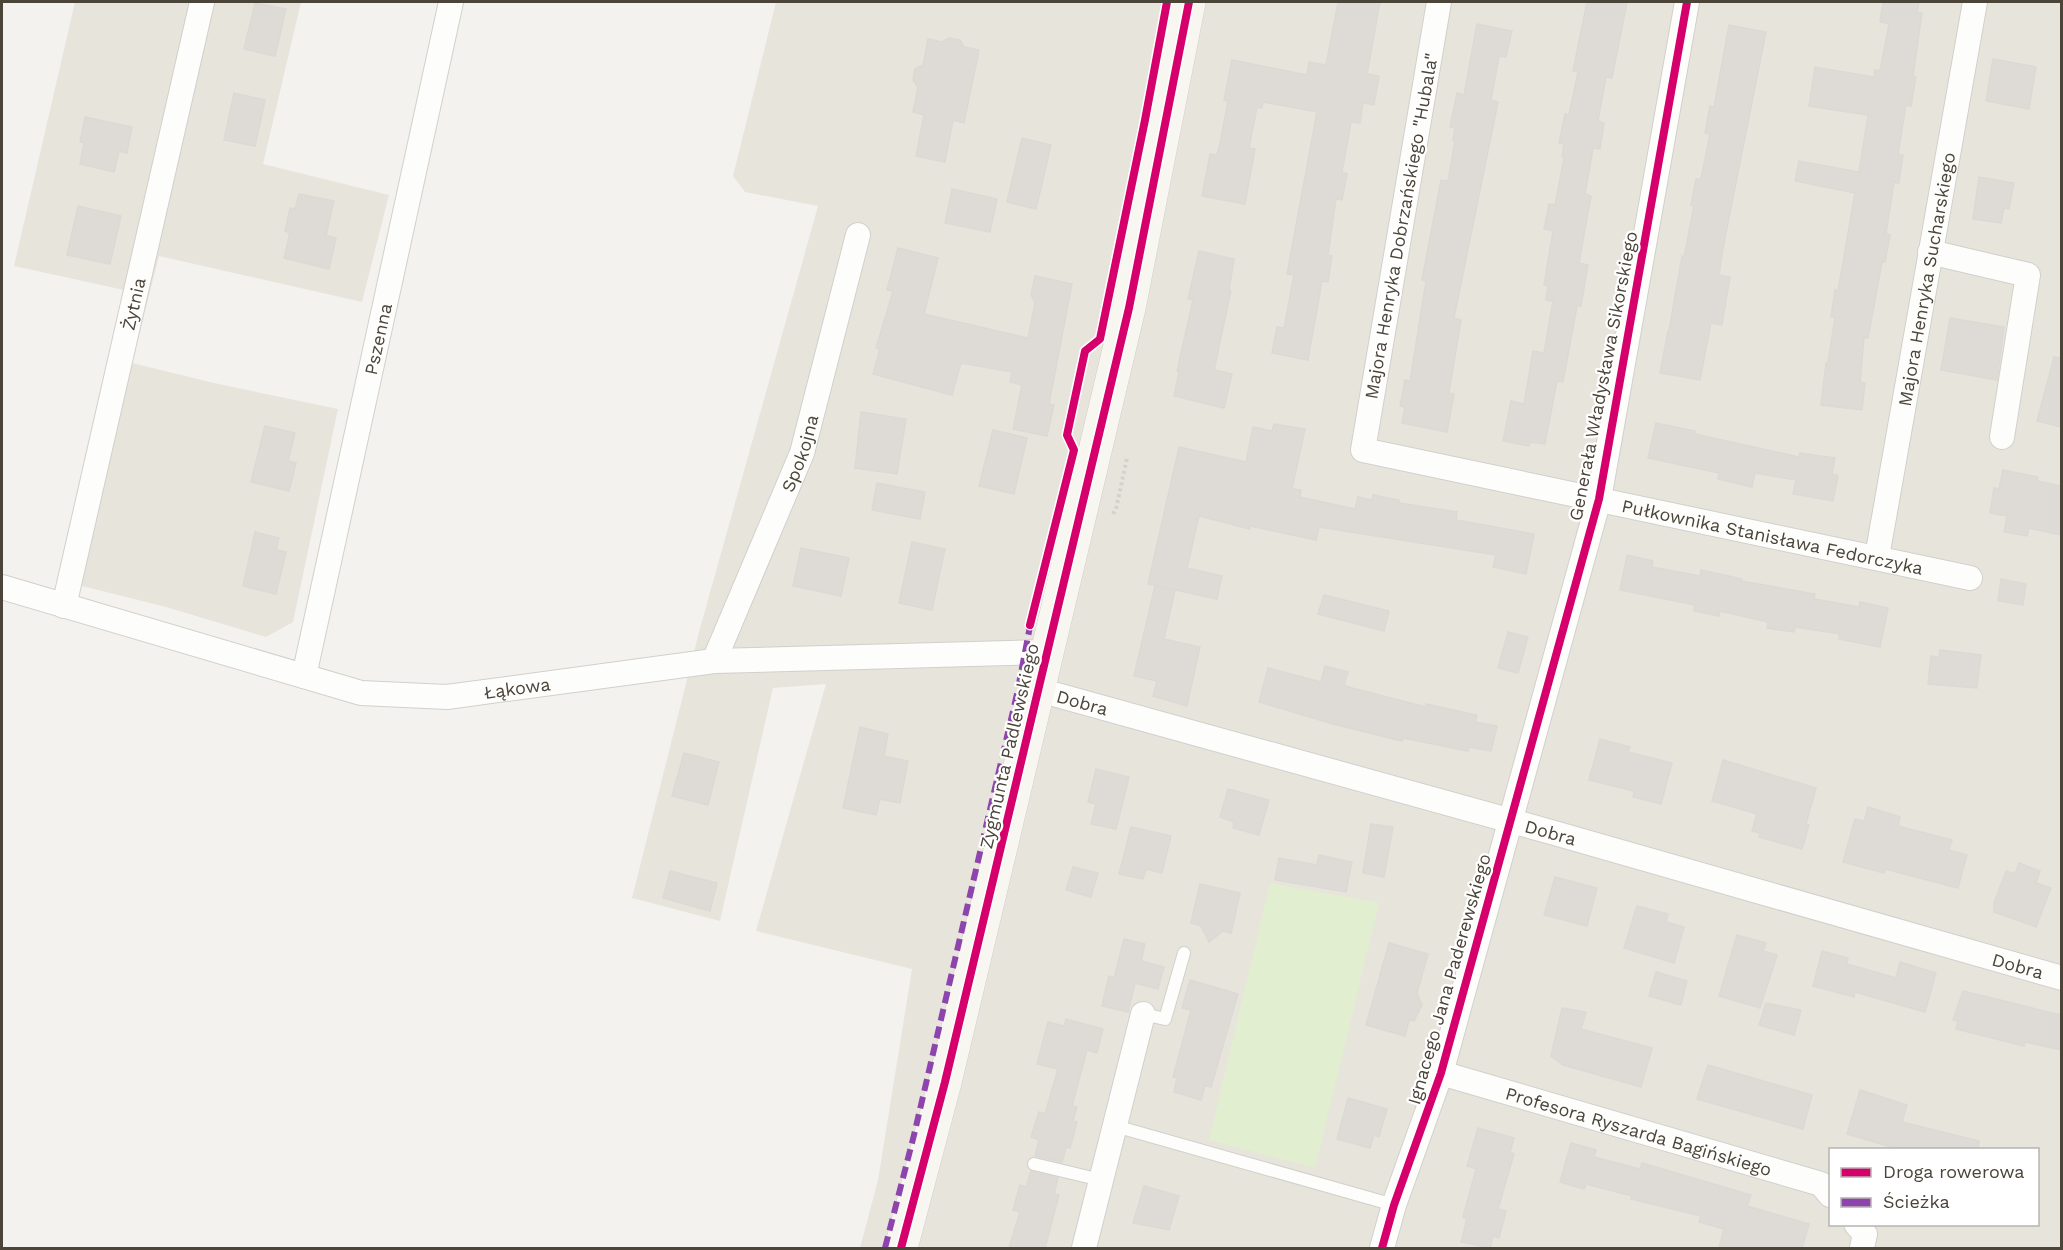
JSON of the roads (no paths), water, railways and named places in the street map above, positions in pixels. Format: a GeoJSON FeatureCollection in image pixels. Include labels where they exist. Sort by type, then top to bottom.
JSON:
{"type":"FeatureCollection","features":[{"type":"Feature","properties":{"kind":"street","name":"Żytnia"},"geometry":{"type":"LineString","coordinates":[[64,606],[202,2]]}},
{"type":"Feature","properties":{"kind":"street","name":"Pszenna"},"geometry":{"type":"LineString","coordinates":[[304,676],[451,2]]}},
{"type":"Feature","properties":{"kind":"street","name":"Zygmunta Padlewskiego"},"geometry":{"type":"LineString","coordinates":[[901,1248],[945,1082],[1129,308],[1189,2]]}},
{"type":"Feature","properties":{"kind":"street","name":"Majora Henryka Dobrzańskiego \"Hubala\""},"geometry":{"type":"LineString","coordinates":[[1363,450],[1439,2]]}},
{"type":"Feature","properties":{"kind":"street","name":"Generała Władysława Sikorskiego"},"geometry":{"type":"LineString","coordinates":[[1509,820],[1599,499],[1687,2]]}},
{"type":"Feature","properties":{"kind":"street","name":"Majora Henryka Sucharskiego"},"geometry":{"type":"LineString","coordinates":[[1877,557],[1975,2]]}},
{"type":"Feature","properties":{"kind":"street","name":"Spokojna"},"geometry":{"type":"LineString","coordinates":[[714,661],[802,453],[858,235]]}},
{"type":"Feature","properties":{"kind":"street"},"geometry":{"type":"LineString","coordinates":[[1930,252],[2028,275],[2002,437]]}},
{"type":"Feature","properties":{"kind":"street","name":"Pułkownika Stanisława Fedorczyka"},"geometry":{"type":"LineString","coordinates":[[1363,450],[1970,578]]}},
{"type":"Feature","properties":{"kind":"street","name":"Łąkowa"},"geometry":{"type":"LineString","coordinates":[[2,587],[361,693],[447,697],[714,661],[1047,652]]}},
{"type":"Feature","properties":{"kind":"street","name":"Dobra"},"geometry":{"type":"LineString","coordinates":[[1039,690],[1509,820],[2061,978]]}},
{"type":"Feature","properties":{"kind":"street","name":"Ignacego Jana Paderewskiego"},"geometry":{"type":"LineString","coordinates":[[1383,1248],[1394,1205],[1441,1073],[1509,820]]}},
{"type":"Feature","properties":{"kind":"street"},"geometry":{"type":"LineString","coordinates":[[1084,1248],[1143,1014]]}},
{"type":"Feature","properties":{"kind":"street","name":"Profesora Ryszarda Bagińskiego"},"geometry":{"type":"LineString","coordinates":[[1441,1073],[1821,1184],[1829,1194]]}},
{"type":"Feature","properties":{"kind":"street"},"geometry":{"type":"LineString","coordinates":[[1859,1226],[1865,1234],[1862,1248]]}},
{"type":"Feature","properties":{"kind":"lane"},"geometry":{"type":"LineString","coordinates":[[1143,1014],[1165,1019],[1184,953]]}},
{"type":"Feature","properties":{"kind":"lane"},"geometry":{"type":"LineString","coordinates":[[1116,1126],[1394,1205]]}},
{"type":"Feature","properties":{"kind":"lane"},"geometry":{"type":"LineString","coordinates":[[1034,1164],[1101,1180]]}}]}
